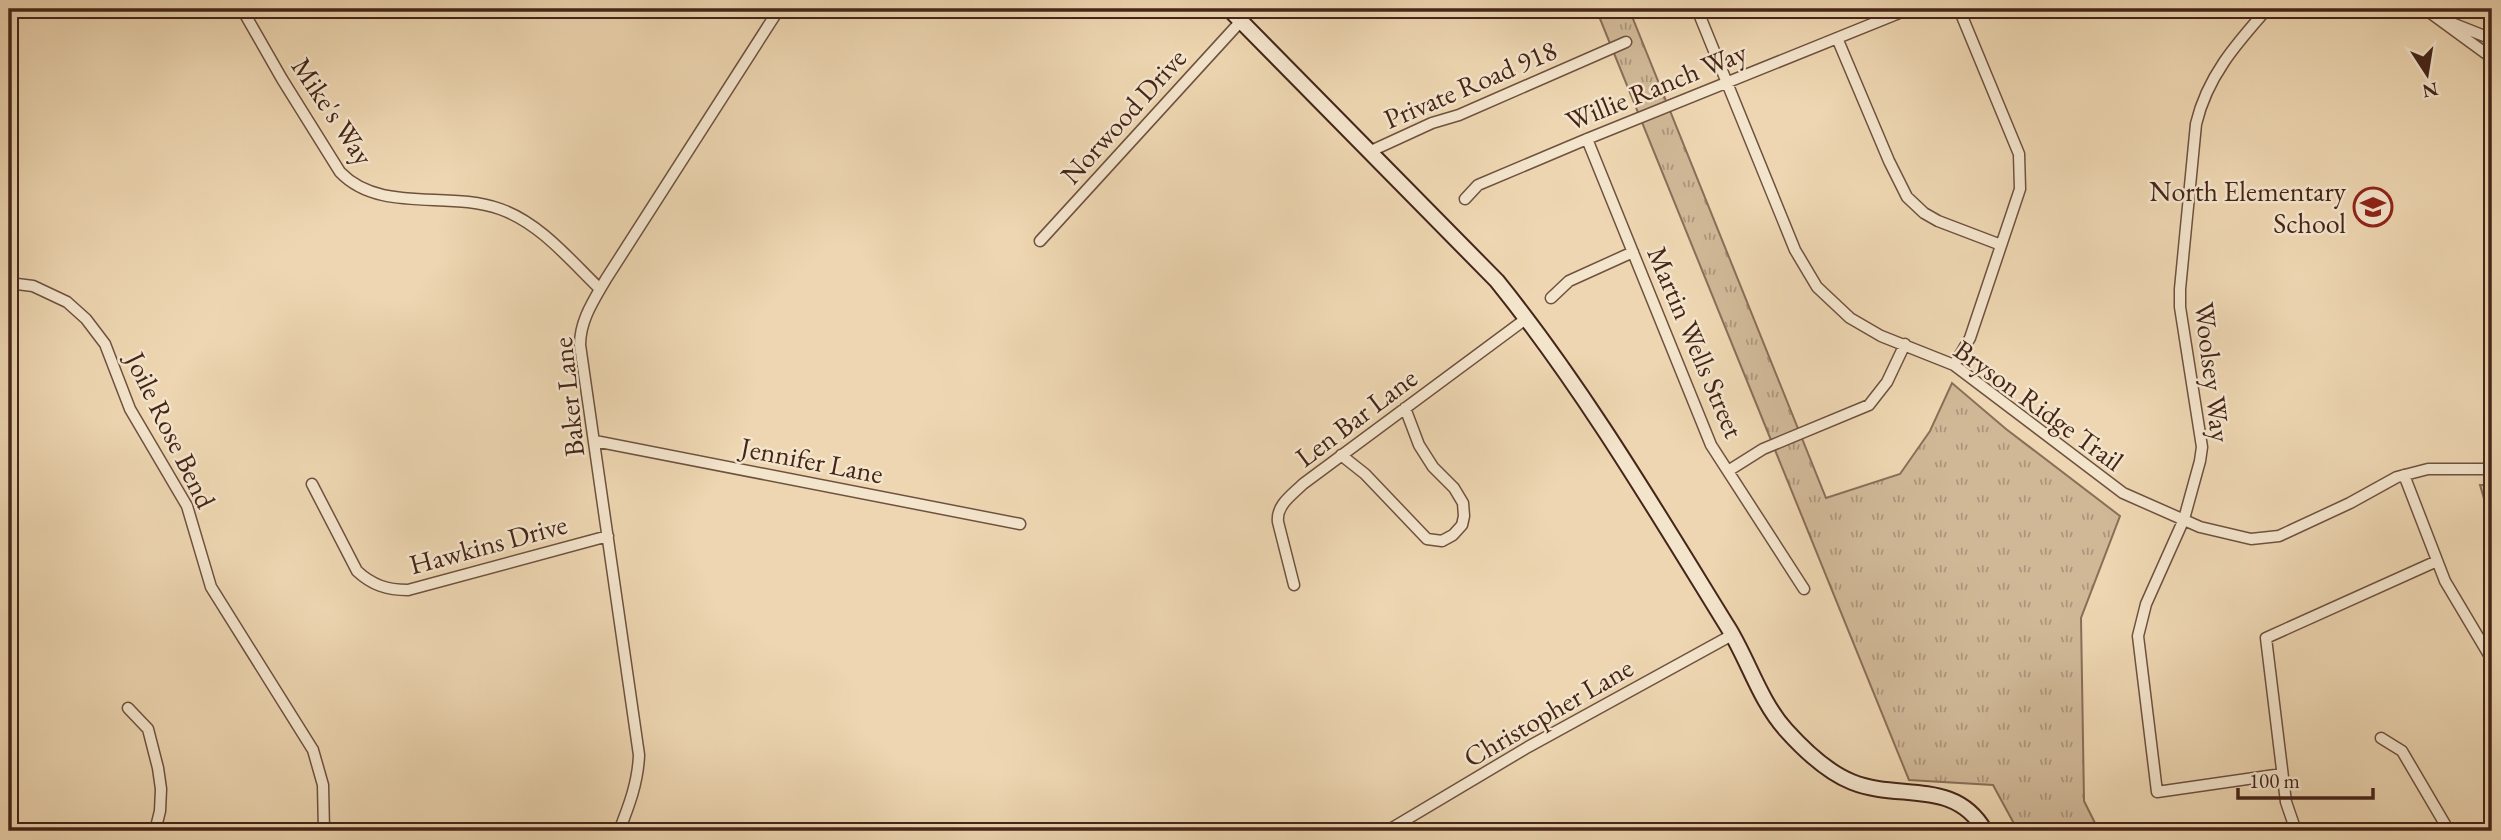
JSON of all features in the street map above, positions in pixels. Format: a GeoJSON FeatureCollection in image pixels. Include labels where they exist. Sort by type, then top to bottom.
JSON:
{"type":"FeatureCollection","features":[{"type":"Feature","properties":{"kind":"street","name":"Mike's Way"},"geometry":{"type":"LineString","coordinates":[[242,9],[340,172],[358,187],[373,193],[467,201],[502,209],[535,227],[600,289]]}},
{"type":"Feature","properties":{"kind":"street","name":"Baker Lane"},"geometry":{"type":"LineString","coordinates":[[619,831],[639,772],[639,755],[580,339],[585,316],[600,289],[779,9]]}},
{"type":"Feature","properties":{"kind":"street"},"geometry":{"type":"LineString","coordinates":[[1229,9],[1497,281],[1527,318],[1628,469],[1732,635],[1761,694],[1778,720],[1826,768],[1844,779],[1864,786],[1933,794],[1949,799],[1971,812],[1985,831]]}},
{"type":"Feature","properties":{"kind":"street","name":"Bryson Ridge Trail"},"geometry":{"type":"LineString","coordinates":[[1697,9],[1795,250],[1817,287],[1850,318],[1881,336],[1954,365],[2123,493],[2184,519],[2233,536],[2251,538],[2279,536],[2404,475],[2428,469],[2492,469]]}},
{"type":"Feature","properties":{"kind":"street","name":"Willie Ranch Way"},"geometry":{"type":"LineString","coordinates":[[1465,199],[1478,185],[1909,9]]}},
{"type":"Feature","properties":{"kind":"street"},"geometry":{"type":"LineString","coordinates":[[1954,365],[1970,338],[2021,189],[2019,154],[1959,9]]}},
{"type":"Feature","properties":{"kind":"street","name":"Woolsey Way"},"geometry":{"type":"LineString","coordinates":[[2267,9],[2213,76],[2196,124],[2180,307],[2202,447],[2184,519],[2146,604],[2138,636],[2157,792],[2283,774]]}},
{"type":"Feature","properties":{"kind":"street"},"geometry":{"type":"LineString","coordinates":[[2428,12],[2492,39]]}},
{"type":"Feature","properties":{"kind":"street"},"geometry":{"type":"LineString","coordinates":[[2428,12],[2492,58]]}},
{"type":"Feature","properties":{"kind":"street","name":"Norwood Drive"},"geometry":{"type":"LineString","coordinates":[[1040,242],[1241,21]]}},
{"type":"Feature","properties":{"kind":"street"},"geometry":{"type":"LineString","coordinates":[[1836,38],[1907,197],[1924,213],[1938,221],[2001,245]]}},
{"type":"Feature","properties":{"kind":"street","name":"Private Road 918"},"geometry":{"type":"LineString","coordinates":[[1371,151],[1626,42]]}},
{"type":"Feature","properties":{"kind":"street","name":"Martin Wells Street"},"geometry":{"type":"LineString","coordinates":[[1587,139],[1711,445],[1804,589]]}},
{"type":"Feature","properties":{"kind":"street"},"geometry":{"type":"LineString","coordinates":[[1551,298],[1569,281],[1633,252]]}},
{"type":"Feature","properties":{"kind":"street","name":"Joile Rose Bend"},"geometry":{"type":"LineString","coordinates":[[9,283],[33,286],[67,302],[86,319],[105,344],[130,410],[187,506],[211,587],[313,750],[323,785],[324,831]]}},
{"type":"Feature","properties":{"kind":"street","name":"Len Bar Lane"},"geometry":{"type":"LineString","coordinates":[[1294,585],[1278,523],[1280,507],[1303,484],[1527,318]]}},
{"type":"Feature","properties":{"kind":"street"},"geometry":{"type":"LineString","coordinates":[[1728,471],[1763,449],[1869,405],[1887,382],[1905,344]]}},
{"type":"Feature","properties":{"kind":"street"},"geometry":{"type":"LineString","coordinates":[[1342,456],[1365,474],[1427,539],[1442,541],[1453,535],[1462,525],[1463,503],[1454,488],[1433,467],[1419,445],[1405,408]]}},
{"type":"Feature","properties":{"kind":"street","name":"Jennifer Lane"},"geometry":{"type":"LineString","coordinates":[[595,441],[1020,524]]}},
{"type":"Feature","properties":{"kind":"street"},"geometry":{"type":"LineString","coordinates":[[2404,475],[2445,581],[2492,660]]}},
{"type":"Feature","properties":{"kind":"street","name":"Hawkins Drive"},"geometry":{"type":"LineString","coordinates":[[312,484],[356,570],[365,579],[387,589],[408,590],[608,536]]}},
{"type":"Feature","properties":{"kind":"street"},"geometry":{"type":"LineString","coordinates":[[2296,831],[2286,802],[2266,638],[2437,561]]}},
{"type":"Feature","properties":{"kind":"street","name":"Christopher Lane"},"geometry":{"type":"LineString","coordinates":[[1392,830],[1528,747],[1732,635]]}},
{"type":"Feature","properties":{"kind":"street"},"geometry":{"type":"LineString","coordinates":[[128,708],[148,729],[158,768],[160,811],[155,831]]}},
{"type":"Feature","properties":{"kind":"street"},"geometry":{"type":"LineString","coordinates":[[2381,738],[2402,751],[2449,831]]}},
{"type":"Feature","properties":{"kind":"green space"},"geometry":{"type":"Polygon","coordinates":[[[1596,9],[1629,9],[1826,498],[1900,474],[1930,431],[1952,383],[2006,429],[2120,516],[2081,618],[2084,801],[2099,831],[2018,831],[1993,785],[1909,780],[1596,9]]]}},
{"type":"Feature","properties":{"kind":"green space"},"geometry":{"type":"Polygon","coordinates":[[[2480,485],[2492,485],[2492,526],[2480,485]]]}},
{"type":"Feature","properties":{"kind":"place","name":"North Elementary School"},"geometry":{"type":"Point","coordinates":[2373,207]}}]}
